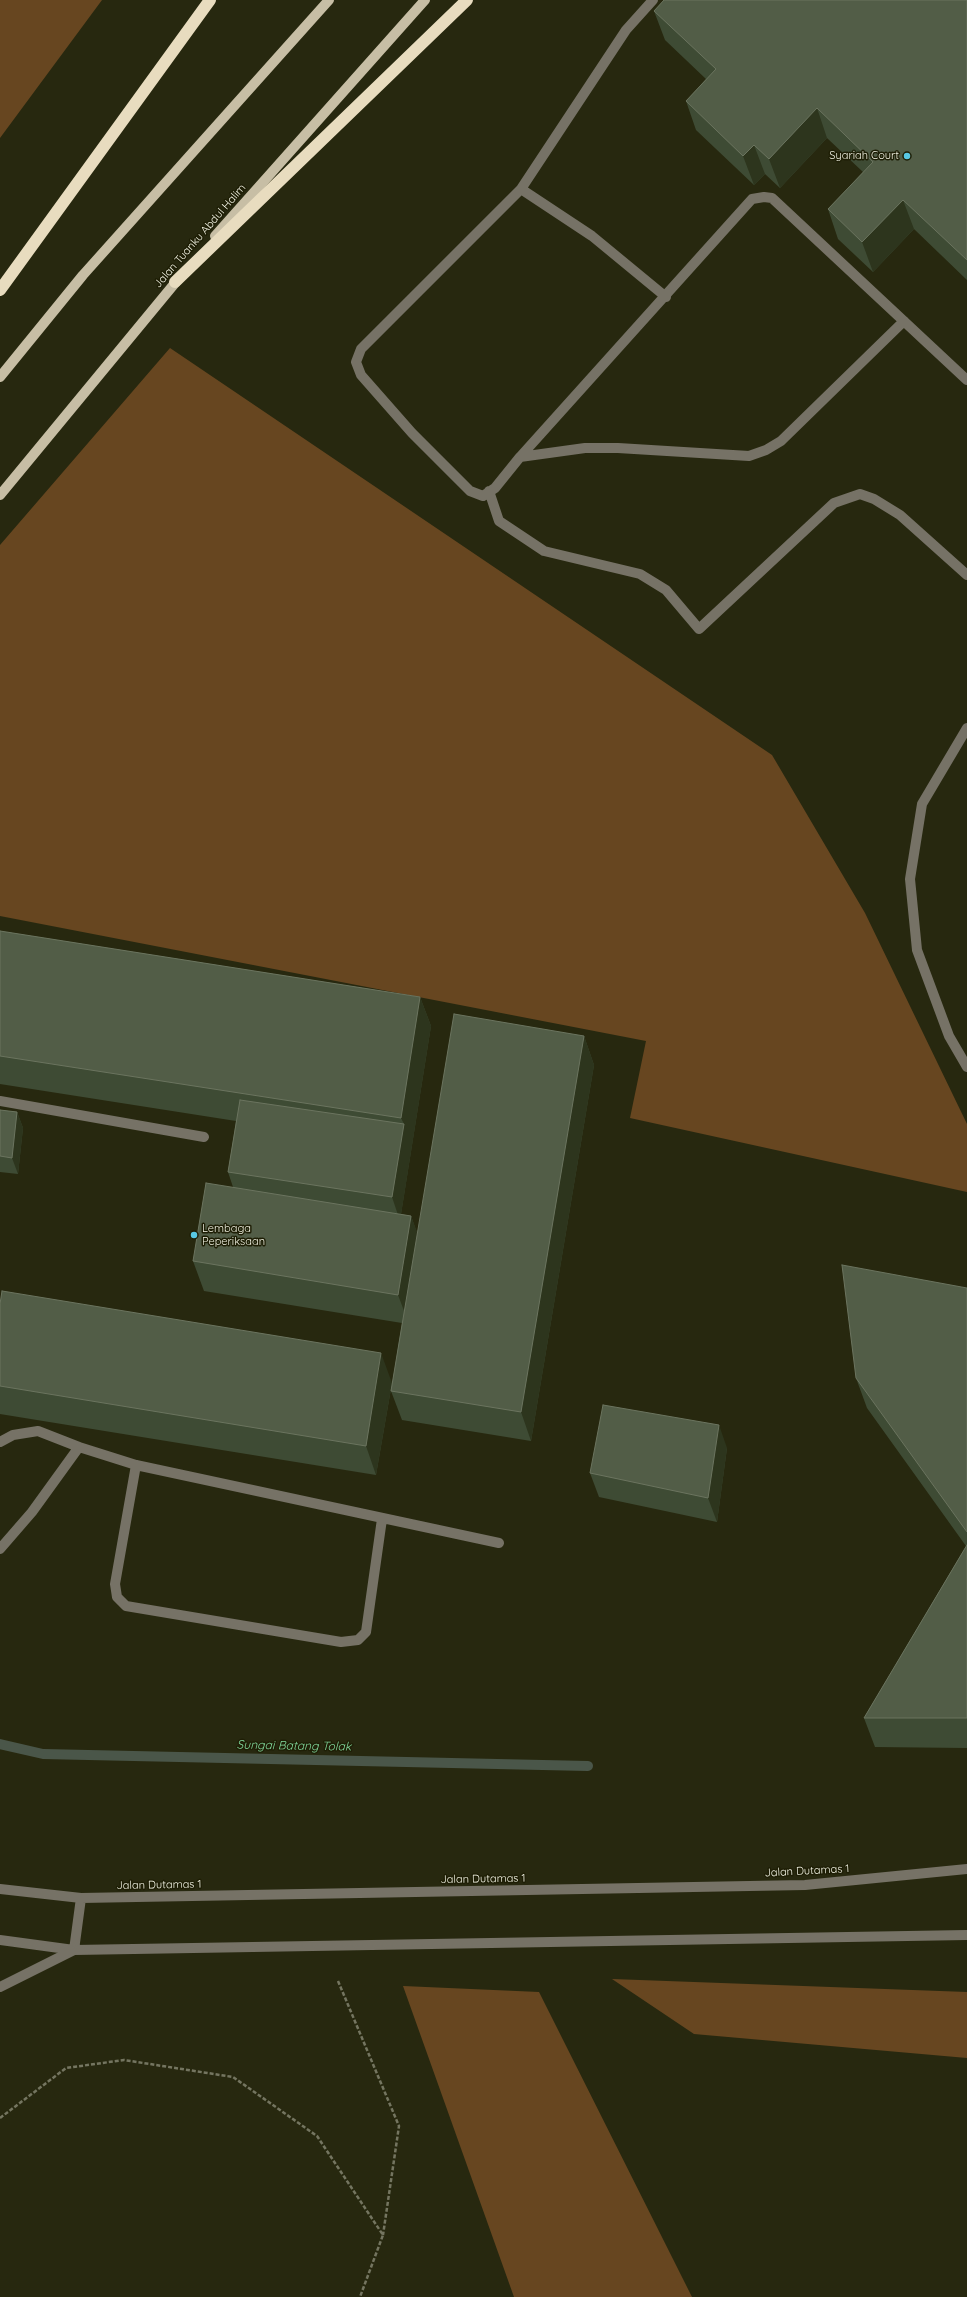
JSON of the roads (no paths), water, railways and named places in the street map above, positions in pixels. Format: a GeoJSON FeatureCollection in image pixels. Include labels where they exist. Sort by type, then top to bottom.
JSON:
{"type":"FeatureCollection","features":[{"type":"Feature","properties":{"kind":"highway"},"geometry":{"type":"LineString","coordinates":[[0,290],[210,0]]}},
{"type":"Feature","properties":{"kind":"highway"},"geometry":{"type":"LineString","coordinates":[[175,282],[467,0]]}},
{"type":"Feature","properties":{"kind":"main road"},"geometry":{"type":"LineString","coordinates":[[0,377],[83,275],[329,0]]}},
{"type":"Feature","properties":{"kind":"main road","name":"Jalan Tuanku Abdul Halim"},"geometry":{"type":"LineString","coordinates":[[0,495],[175,282],[425,0]]}},
{"type":"Feature","properties":{"kind":"street"},"geometry":{"type":"LineString","coordinates":[[653,0],[626,30],[521,189],[362,349],[356,362],[361,375],[412,433],[470,491],[482,496],[495,488],[520,457],[666,297],[752,199],[764,197],[772,198],[967,380]]}},
{"type":"Feature","properties":{"kind":"street"},"geometry":{"type":"LineString","coordinates":[[521,189],[592,236],[666,297]]}},
{"type":"Feature","properties":{"kind":"street"},"geometry":{"type":"LineString","coordinates":[[520,457],[585,448],[618,448],[749,456],[766,450],[781,441],[904,321]]}},
{"type":"Feature","properties":{"kind":"street"},"geometry":{"type":"LineString","coordinates":[[489,491],[499,521],[544,551],[640,574],[666,590],[698,629],[834,503],[860,494],[874,499],[900,515],[967,575]]}},
{"type":"Feature","properties":{"kind":"street"},"geometry":{"type":"LineString","coordinates":[[967,728],[922,804],[910,880],[917,950],[949,1036],[967,1067]]}},
{"type":"Feature","properties":{"kind":"street"},"geometry":{"type":"LineString","coordinates":[[0,1101],[204,1137]]}},
{"type":"Feature","properties":{"kind":"street"},"geometry":{"type":"LineString","coordinates":[[0,1442],[13,1435],[38,1431],[79,1447],[136,1465],[499,1543]]}},
{"type":"Feature","properties":{"kind":"street"},"geometry":{"type":"LineString","coordinates":[[0,1549],[32,1512],[79,1447]]}},
{"type":"Feature","properties":{"kind":"street"},"geometry":{"type":"LineString","coordinates":[[136,1465],[115,1584],[117,1597],[126,1606],[341,1642],[358,1640],[366,1632],[382,1519]]}},
{"type":"Feature","properties":{"kind":"street","name":"Jalan Dutamas 1"},"geometry":{"type":"LineString","coordinates":[[0,1889],[81,1898],[805,1885],[967,1869]]}},
{"type":"Feature","properties":{"kind":"street"},"geometry":{"type":"LineString","coordinates":[[74,1950],[81,1898]]}},
{"type":"Feature","properties":{"kind":"street"},"geometry":{"type":"LineString","coordinates":[[0,1940],[74,1950],[967,1935]]}},
{"type":"Feature","properties":{"kind":"street"},"geometry":{"type":"LineString","coordinates":[[0,1987],[74,1950]]}},
{"type":"Feature","properties":{"kind":"waterway","name":"Sungai Batang Tolak"},"geometry":{"type":"LineString","coordinates":[[0,1744],[43,1754],[588,1766]]}},
{"type":"Feature","properties":{"kind":"place","name":"Syariah Court"},"geometry":{"type":"Point","coordinates":[907,156]}},
{"type":"Feature","properties":{"kind":"place","name":"Lembaga Peperiksaan"},"geometry":{"type":"Point","coordinates":[194,1235]}}]}
